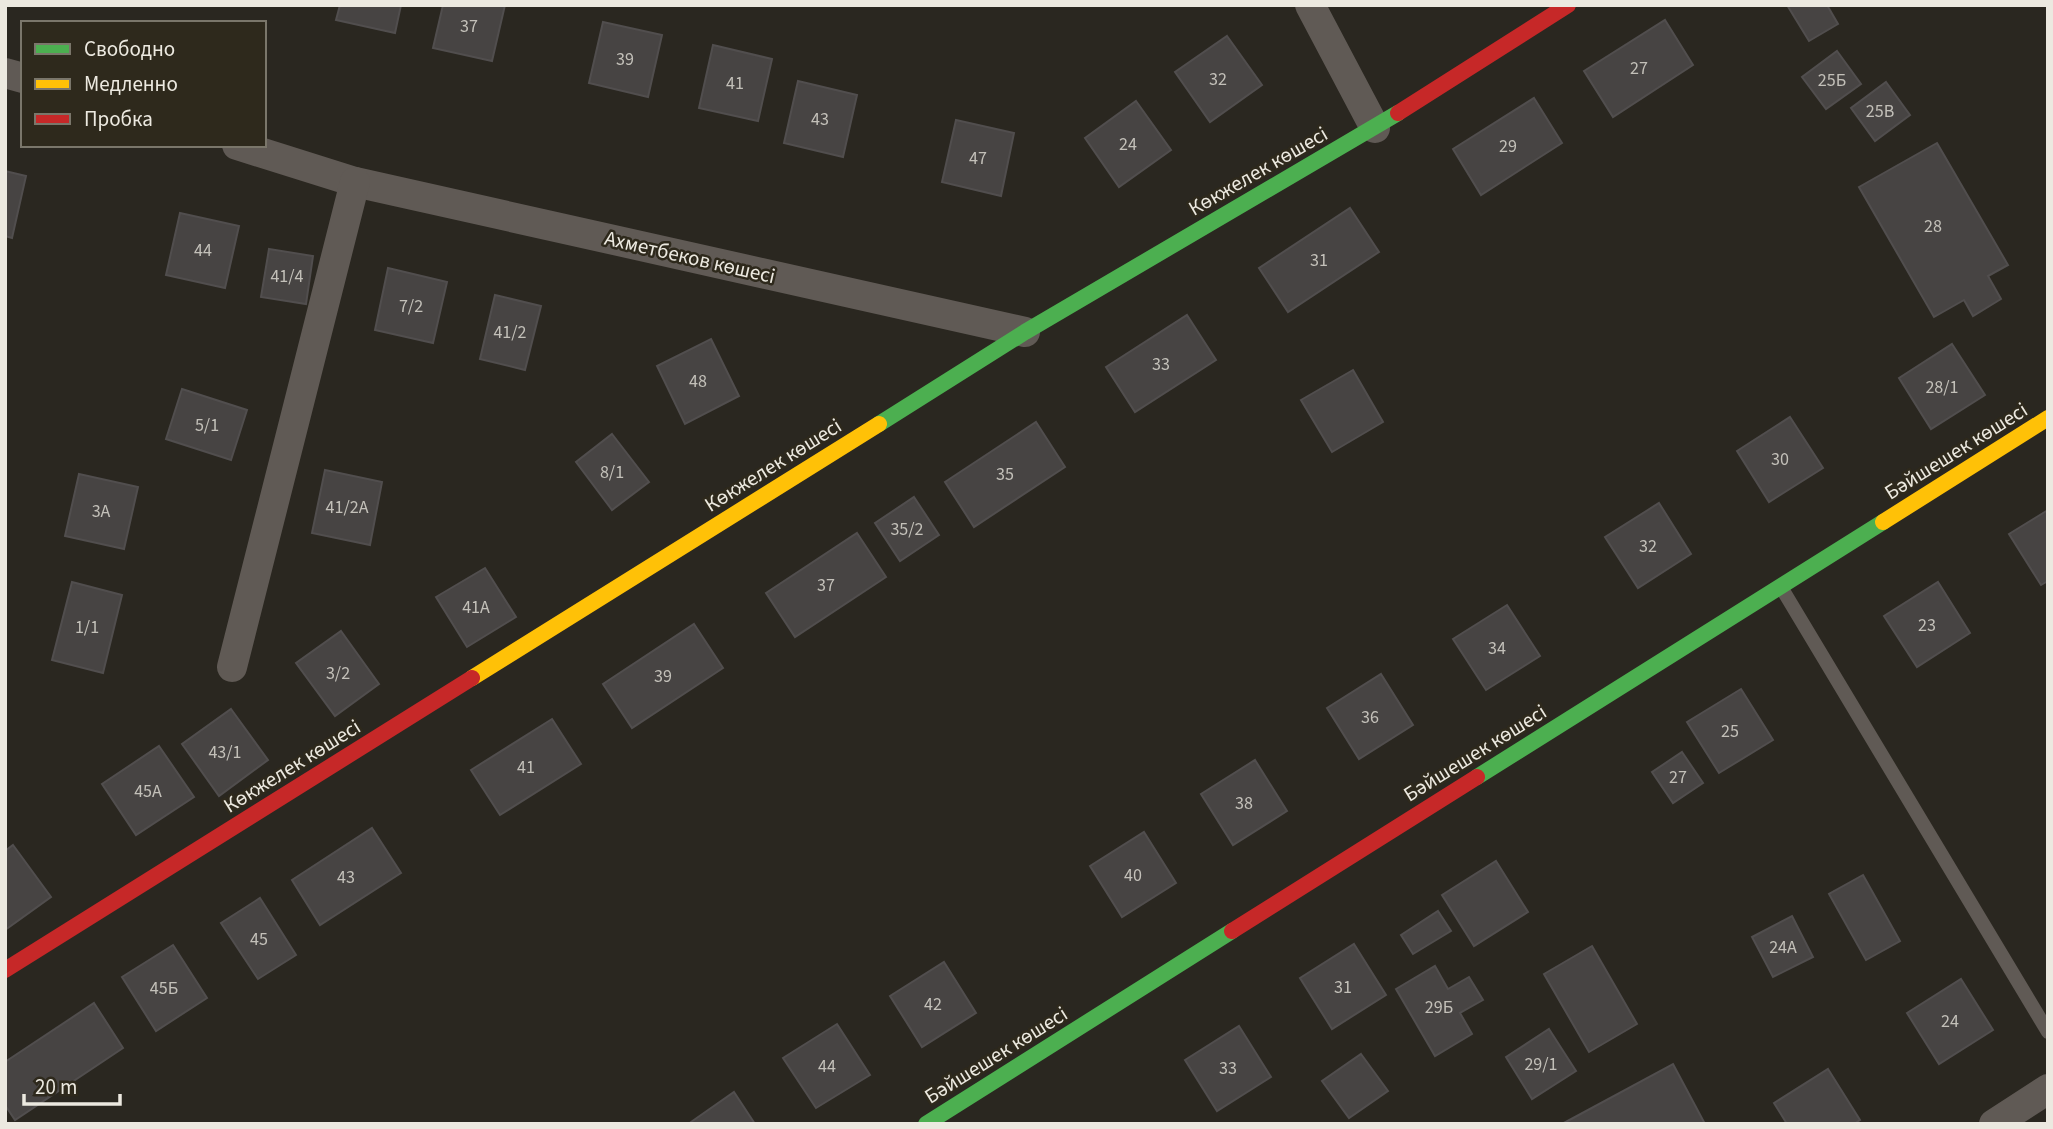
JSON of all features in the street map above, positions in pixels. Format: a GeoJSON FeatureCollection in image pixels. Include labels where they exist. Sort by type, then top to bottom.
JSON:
{"type":"FeatureCollection","features":[{"type":"Feature","properties":{"kind":"street"},"geometry":{"type":"LineString","coordinates":[[1310,5],[1375,128]]}},
{"type":"Feature","properties":{"kind":"street","name":"Көкжелек көшесі"},"geometry":{"type":"LineString","coordinates":[[5,970],[1025,332],[1375,128],[1568,5]]}},
{"type":"Feature","properties":{"kind":"street","name":"Ахметбеков көшесі"},"geometry":{"type":"LineString","coordinates":[[243,147],[355,182],[1025,332]]}},
{"type":"Feature","properties":{"kind":"street"},"geometry":{"type":"LineString","coordinates":[[232,667],[355,182]]}},
{"type":"Feature","properties":{"kind":"street","name":"Бәйшешек көшесі"},"geometry":{"type":"LineString","coordinates":[[926,1124],[2048,418]]}},
{"type":"Feature","properties":{"kind":"street"},"geometry":{"type":"LineString","coordinates":[[1994,1124],[2048,1089]]}},
{"type":"Feature","properties":{"kind":"lane"},"geometry":{"type":"LineString","coordinates":[[1780,586],[2048,1032]]}},
{"type":"Feature","properties":{"kind":"building"},"geometry":{"type":"Polygon","coordinates":[[[340,5],[401,5],[395,33],[336,20],[340,5]]]}},
{"type":"Feature","properties":{"kind":"building"},"geometry":{"type":"Polygon","coordinates":[[[443,5],[505,5],[492,61],[433,48],[443,5]]]}},
{"type":"Feature","properties":{"kind":"building"},"geometry":{"type":"Polygon","coordinates":[[[1787,5],[1827,5],[1838,24],[1809,41],[1787,5]]]}},
{"type":"Feature","properties":{"kind":"building"},"geometry":{"type":"Polygon","coordinates":[[[1665,20],[1693,65],[1613,117],[1584,71],[1665,20]]]}},
{"type":"Feature","properties":{"kind":"building"},"geometry":{"type":"Polygon","coordinates":[[[603,22],[662,35],[648,97],[589,83],[603,22]]]}},
{"type":"Feature","properties":{"kind":"building"},"geometry":{"type":"Polygon","coordinates":[[[1227,36],[1262,85],[1210,122],[1175,72],[1227,36]]]}},
{"type":"Feature","properties":{"kind":"building"},"geometry":{"type":"Polygon","coordinates":[[[713,45],[772,59],[758,121],[699,108],[713,45]]]}},
{"type":"Feature","properties":{"kind":"building"},"geometry":{"type":"Polygon","coordinates":[[[1837,51],[1861,84],[1826,109],[1802,77],[1837,51]]]}},
{"type":"Feature","properties":{"kind":"building"},"geometry":{"type":"Polygon","coordinates":[[[798,81],[857,95],[843,157],[784,143],[798,81]]]}},
{"type":"Feature","properties":{"kind":"building"},"geometry":{"type":"Polygon","coordinates":[[[1886,82],[1910,115],[1875,141],[1851,108],[1886,82]]]}},
{"type":"Feature","properties":{"kind":"building"},"geometry":{"type":"Polygon","coordinates":[[[1534,98],[1562,143],[1481,195],[1453,149],[1534,98]]]}},
{"type":"Feature","properties":{"kind":"building"},"geometry":{"type":"Polygon","coordinates":[[[1136,101],[1171,150],[1119,187],[1085,138],[1136,101]]]}},
{"type":"Feature","properties":{"kind":"building"},"geometry":{"type":"Polygon","coordinates":[[[956,120],[1014,133],[1001,196],[942,182],[956,120]]]}},
{"type":"Feature","properties":{"kind":"building"},"geometry":{"type":"Polygon","coordinates":[[[1937,143],[2008,265],[1988,276],[2001,299],[1973,316],[1964,300],[1934,317],[1859,187],[1937,143]]]}},
{"type":"Feature","properties":{"kind":"building"},"geometry":{"type":"Polygon","coordinates":[[[5,171],[26,176],[12,238],[5,236],[5,171]]]}},
{"type":"Feature","properties":{"kind":"building"},"geometry":{"type":"Polygon","coordinates":[[[1350,208],[1379,252],[1288,312],[1259,268],[1350,208]]]}},
{"type":"Feature","properties":{"kind":"building"},"geometry":{"type":"Polygon","coordinates":[[[180,213],[239,226],[225,288],[166,275],[180,213]]]}},
{"type":"Feature","properties":{"kind":"building"},"geometry":{"type":"Polygon","coordinates":[[[269,249],[313,256],[306,304],[261,297],[269,249]]]}},
{"type":"Feature","properties":{"kind":"building"},"geometry":{"type":"Polygon","coordinates":[[[388,268],[447,282],[433,343],[375,330],[388,268]]]}},
{"type":"Feature","properties":{"kind":"building"},"geometry":{"type":"Polygon","coordinates":[[[495,295],[541,306],[525,370],[480,359],[495,295]]]}},
{"type":"Feature","properties":{"kind":"building"},"geometry":{"type":"Polygon","coordinates":[[[1187,315],[1216,360],[1135,412],[1106,367],[1187,315]]]}},
{"type":"Feature","properties":{"kind":"building"},"geometry":{"type":"Polygon","coordinates":[[[711,339],[739,396],[685,424],[657,366],[711,339]]]}},
{"type":"Feature","properties":{"kind":"building"},"geometry":{"type":"Polygon","coordinates":[[[1952,344],[1985,395],[1931,429],[1899,378],[1952,344]]]}},
{"type":"Feature","properties":{"kind":"building"},"geometry":{"type":"Polygon","coordinates":[[[1353,370],[1383,422],[1332,452],[1301,400],[1353,370]]]}},
{"type":"Feature","properties":{"kind":"building"},"geometry":{"type":"Polygon","coordinates":[[[182,389],[247,410],[231,460],[166,439],[182,389]]]}},
{"type":"Feature","properties":{"kind":"building"},"geometry":{"type":"Polygon","coordinates":[[[1790,417],[1823,468],[1769,502],[1737,451],[1790,417]]]}},
{"type":"Feature","properties":{"kind":"building"},"geometry":{"type":"Polygon","coordinates":[[[1036,422],[1065,467],[974,527],[945,482],[1036,422]]]}},
{"type":"Feature","properties":{"kind":"building"},"geometry":{"type":"Polygon","coordinates":[[[612,434],[649,482],[612,510],[576,462],[612,434]]]}},
{"type":"Feature","properties":{"kind":"building"},"geometry":{"type":"Polygon","coordinates":[[[325,470],[382,482],[370,545],[312,533],[325,470]]]}},
{"type":"Feature","properties":{"kind":"building"},"geometry":{"type":"Polygon","coordinates":[[[79,474],[138,487],[124,549],[65,536],[79,474]]]}},
{"type":"Feature","properties":{"kind":"building"},"geometry":{"type":"Polygon","coordinates":[[[914,497],[939,535],[900,561],[875,523],[914,497]]]}},
{"type":"Feature","properties":{"kind":"building"},"geometry":{"type":"Polygon","coordinates":[[[1659,503],[1691,554],[1638,588],[1605,537],[1659,503]]]}},
{"type":"Feature","properties":{"kind":"building"},"geometry":{"type":"Polygon","coordinates":[[[2048,510],[2048,581],[2041,585],[2009,534],[2048,510]]]}},
{"type":"Feature","properties":{"kind":"building"},"geometry":{"type":"Polygon","coordinates":[[[857,533],[886,577],[795,637],[766,593],[857,533]]]}},
{"type":"Feature","properties":{"kind":"building"},"geometry":{"type":"Polygon","coordinates":[[[485,568],[516,617],[467,647],[436,597],[485,568]]]}},
{"type":"Feature","properties":{"kind":"building"},"geometry":{"type":"Polygon","coordinates":[[[72,582],[122,595],[103,673],[52,660],[72,582]]]}},
{"type":"Feature","properties":{"kind":"building"},"geometry":{"type":"Polygon","coordinates":[[[1938,582],[1970,633],[1917,667],[1884,616],[1938,582]]]}},
{"type":"Feature","properties":{"kind":"building"},"geometry":{"type":"Polygon","coordinates":[[[1507,605],[1540,656],[1486,690],[1453,639],[1507,605]]]}},
{"type":"Feature","properties":{"kind":"building"},"geometry":{"type":"Polygon","coordinates":[[[694,624],[723,668],[632,728],[603,684],[694,624]]]}},
{"type":"Feature","properties":{"kind":"building"},"geometry":{"type":"Polygon","coordinates":[[[341,631],[379,684],[335,716],[296,663],[341,631]]]}},
{"type":"Feature","properties":{"kind":"building"},"geometry":{"type":"Polygon","coordinates":[[[1381,674],[1413,725],[1359,759],[1327,708],[1381,674]]]}},
{"type":"Feature","properties":{"kind":"building"},"geometry":{"type":"Polygon","coordinates":[[[1741,689],[1773,740],[1719,773],[1687,722],[1741,689]]]}},
{"type":"Feature","properties":{"kind":"building"},"geometry":{"type":"Polygon","coordinates":[[[231,709],[268,760],[219,796],[182,744],[231,709]]]}},
{"type":"Feature","properties":{"kind":"building"},"geometry":{"type":"Polygon","coordinates":[[[552,719],[581,764],[500,815],[471,770],[552,719]]]}},
{"type":"Feature","properties":{"kind":"building"},"geometry":{"type":"Polygon","coordinates":[[[159,746],[194,797],[136,835],[102,784],[159,746]]]}},
{"type":"Feature","properties":{"kind":"building"},"geometry":{"type":"Polygon","coordinates":[[[1682,752],[1703,783],[1673,803],[1652,772],[1682,752]]]}},
{"type":"Feature","properties":{"kind":"building"},"geometry":{"type":"Polygon","coordinates":[[[1255,760],[1287,811],[1233,845],[1201,794],[1255,760]]]}},
{"type":"Feature","properties":{"kind":"building"},"geometry":{"type":"Polygon","coordinates":[[[372,828],[401,873],[320,925],[292,880],[372,828]]]}},
{"type":"Feature","properties":{"kind":"building"},"geometry":{"type":"Polygon","coordinates":[[[1144,832],[1176,883],[1122,917],[1090,866],[1144,832]]]}},
{"type":"Feature","properties":{"kind":"building"},"geometry":{"type":"Polygon","coordinates":[[[13,845],[51,897],[5,930],[5,851],[13,845]]]}},
{"type":"Feature","properties":{"kind":"building"},"geometry":{"type":"Polygon","coordinates":[[[1496,861],[1528,912],[1474,946],[1442,895],[1496,861]]]}},
{"type":"Feature","properties":{"kind":"building"},"geometry":{"type":"Polygon","coordinates":[[[1863,875],[1900,941],[1866,960],[1829,894],[1863,875]]]}},
{"type":"Feature","properties":{"kind":"building"},"geometry":{"type":"Polygon","coordinates":[[[260,898],[296,955],[258,979],[221,923],[260,898]]]}},
{"type":"Feature","properties":{"kind":"building"},"geometry":{"type":"Polygon","coordinates":[[[1438,911],[1451,931],[1413,954],[1401,935],[1438,911]]]}},
{"type":"Feature","properties":{"kind":"building"},"geometry":{"type":"Polygon","coordinates":[[[1792,916],[1813,957],[1773,977],[1752,937],[1792,916]]]}},
{"type":"Feature","properties":{"kind":"building"},"geometry":{"type":"Polygon","coordinates":[[[1354,944],[1386,995],[1332,1029],[1300,978],[1354,944]]]}},
{"type":"Feature","properties":{"kind":"building"},"geometry":{"type":"Polygon","coordinates":[[[173,945],[207,998],[156,1031],[122,977],[173,945]]]}},
{"type":"Feature","properties":{"kind":"building"},"geometry":{"type":"Polygon","coordinates":[[[1592,946],[1637,1024],[1589,1052],[1544,974],[1592,946]]]}},
{"type":"Feature","properties":{"kind":"building"},"geometry":{"type":"Polygon","coordinates":[[[944,962],[976,1013],[922,1047],[890,996],[944,962]]]}},
{"type":"Feature","properties":{"kind":"building"},"geometry":{"type":"Polygon","coordinates":[[[1435,966],[1448,989],[1469,977],[1483,1000],[1460,1013],[1472,1034],[1435,1056],[1396,989],[1435,966]]]}},
{"type":"Feature","properties":{"kind":"building"},"geometry":{"type":"Polygon","coordinates":[[[1961,979],[1993,1030],[1939,1064],[1907,1013],[1961,979]]]}},
{"type":"Feature","properties":{"kind":"building"},"geometry":{"type":"Polygon","coordinates":[[[94,1003],[123,1048],[15,1120],[5,1105],[5,1062],[94,1003]]]}},
{"type":"Feature","properties":{"kind":"building"},"geometry":{"type":"Polygon","coordinates":[[[837,1024],[870,1075],[816,1108],[783,1058],[837,1024]]]}},
{"type":"Feature","properties":{"kind":"building"},"geometry":{"type":"Polygon","coordinates":[[[1239,1026],[1271,1077],[1217,1111],[1185,1060],[1239,1026]]]}},
{"type":"Feature","properties":{"kind":"building"},"geometry":{"type":"Polygon","coordinates":[[[1549,1029],[1576,1071],[1532,1099],[1506,1057],[1549,1029]]]}},
{"type":"Feature","properties":{"kind":"building"},"geometry":{"type":"Polygon","coordinates":[[[1361,1054],[1388,1091],[1349,1118],[1322,1081],[1361,1054]]]}},
{"type":"Feature","properties":{"kind":"building"},"geometry":{"type":"Polygon","coordinates":[[[1673,1064],[1705,1124],[1562,1124],[1673,1064]]]}},
{"type":"Feature","properties":{"kind":"building"},"geometry":{"type":"Polygon","coordinates":[[[1828,1069],[1860,1120],[1854,1124],[1787,1124],[1774,1103],[1828,1069]]]}},
{"type":"Feature","properties":{"kind":"building"},"geometry":{"type":"Polygon","coordinates":[[[734,1092],[755,1124],[692,1124],[691,1122],[734,1092]]]}},
{"type":"Feature","properties":{"kind":"traffic: fast"},"geometry":{"type":"LineString","coordinates":[[879,424],[1025,332],[1398,113]]}},
{"type":"Feature","properties":{"kind":"traffic: fast"},"geometry":{"type":"LineString","coordinates":[[1477,777],[1883,522]]}},
{"type":"Feature","properties":{"kind":"traffic: fast"},"geometry":{"type":"LineString","coordinates":[[926,1124],[1232,931]]}},
{"type":"Feature","properties":{"kind":"traffic: slow"},"geometry":{"type":"LineString","coordinates":[[1883,522],[2048,418]]}},
{"type":"Feature","properties":{"kind":"traffic: slow"},"geometry":{"type":"LineString","coordinates":[[472,678],[879,424]]}},
{"type":"Feature","properties":{"kind":"traffic: jam"},"geometry":{"type":"LineString","coordinates":[[1398,113],[1568,5]]}},
{"type":"Feature","properties":{"kind":"traffic: jam"},"geometry":{"type":"LineString","coordinates":[[5,970],[472,678]]}},
{"type":"Feature","properties":{"kind":"traffic: jam"},"geometry":{"type":"LineString","coordinates":[[1232,931],[1477,777]]}}]}
